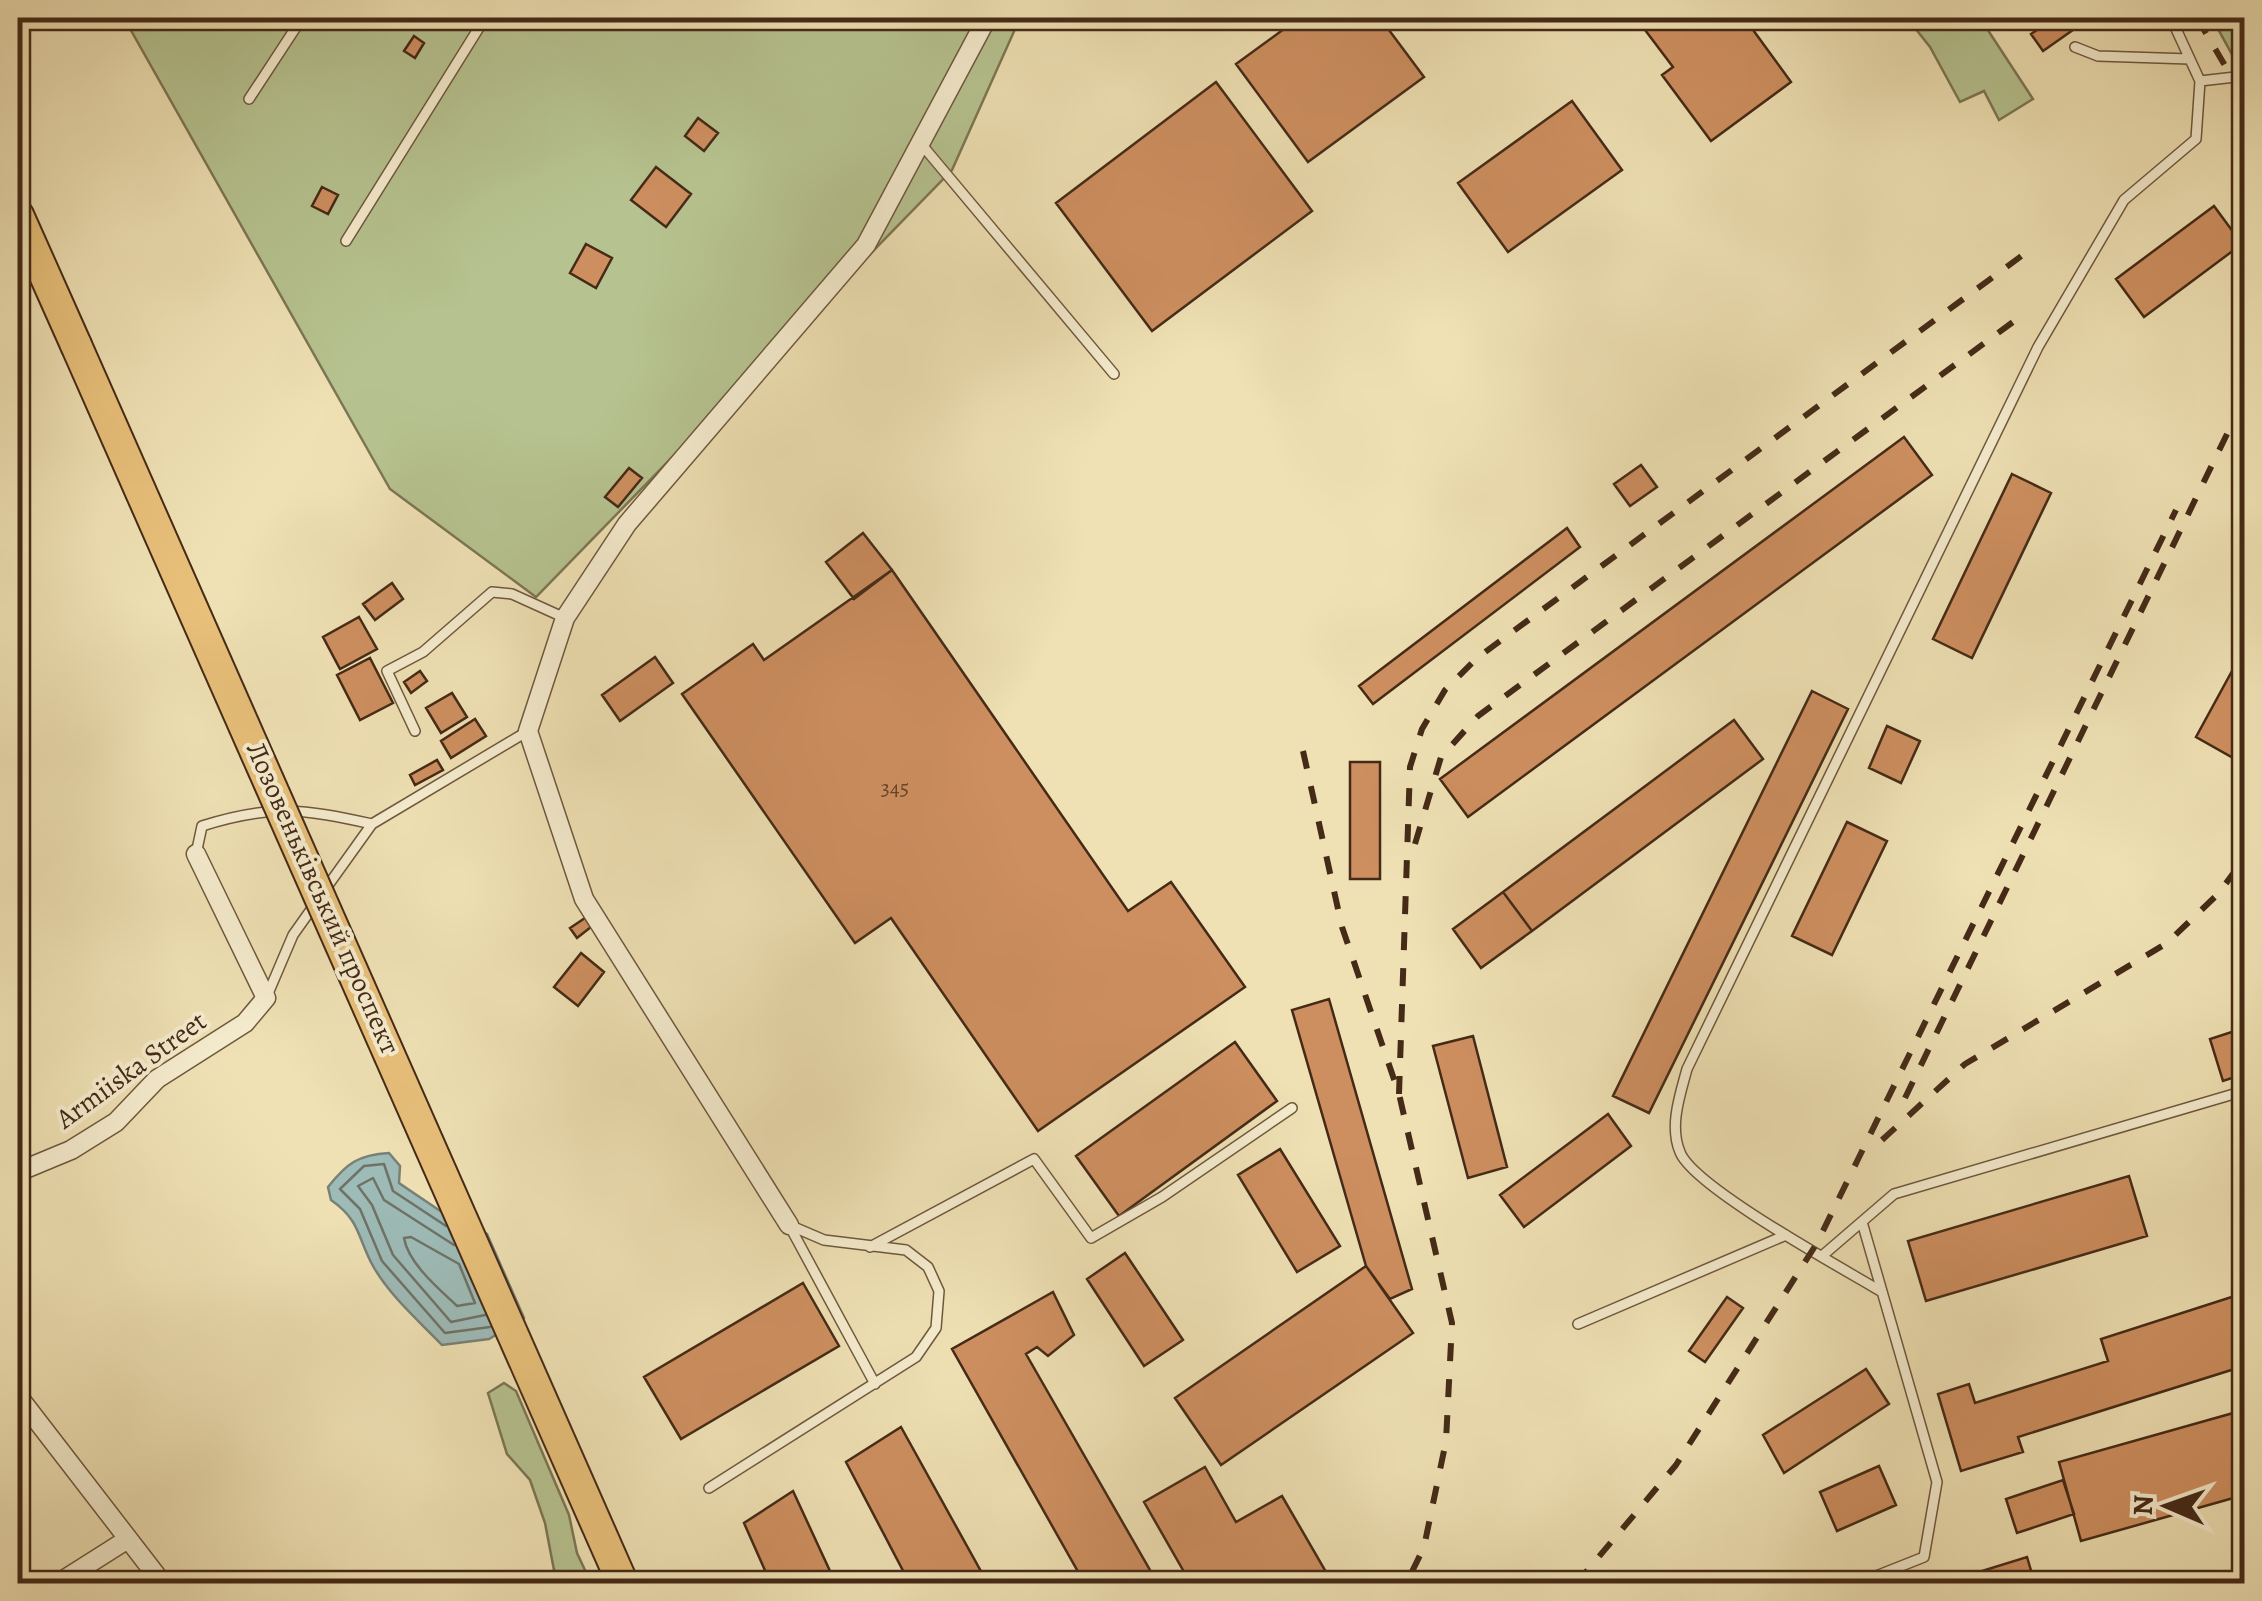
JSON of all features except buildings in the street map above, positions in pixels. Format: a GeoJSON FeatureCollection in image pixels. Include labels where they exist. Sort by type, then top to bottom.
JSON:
{"type":"FeatureCollection","features":[{"type":"Feature","properties":{"kind":"highway","name":"Лозовеньківський проспект"},"geometry":{"type":"LineString","coordinates":[[18,215],[623,1584]]}},
{"type":"Feature","properties":{"kind":"street"},"geometry":{"type":"LineString","coordinates":[[789,1225],[584,899],[528,731],[565,618],[626,524],[866,245],[987,18]]}},
{"type":"Feature","properties":{"kind":"street"},"geometry":{"type":"LineString","coordinates":[[196,854],[266,998]]}},
{"type":"Feature","properties":{"kind":"street","name":"Armiiska Street"},"geometry":{"type":"LineString","coordinates":[[18,1172],[71,1150],[116,1122],[157,1080],[245,1023],[266,998]]}},
{"type":"Feature","properties":{"kind":"street"},"geometry":{"type":"LineString","coordinates":[[18,1396],[163,1584]]}},
{"type":"Feature","properties":{"kind":"street"},"geometry":{"type":"LineString","coordinates":[[56,1584],[128,1539]]}},
{"type":"Feature","properties":{"kind":"lane"},"geometry":{"type":"LineString","coordinates":[[249,99],[302,18]]}},
{"type":"Feature","properties":{"kind":"lane"},"geometry":{"type":"LineString","coordinates":[[346,241],[485,18]]}},
{"type":"Feature","properties":{"kind":"lane"},"geometry":{"type":"LineString","coordinates":[[1882,1292],[1786,1234],[1697,1173],[1680,1154],[1677,1107],[1688,1069],[2038,346],[2124,200],[2196,139],[2200,82],[2171,18]]}},
{"type":"Feature","properties":{"kind":"lane"},"geometry":{"type":"LineString","coordinates":[[2075,47],[2098,56],[2190,60]]}},
{"type":"Feature","properties":{"kind":"lane"},"geometry":{"type":"LineString","coordinates":[[2200,82],[2244,76]]}},
{"type":"Feature","properties":{"kind":"lane"},"geometry":{"type":"LineString","coordinates":[[922,145],[1114,374]]}},
{"type":"Feature","properties":{"kind":"lane"},"geometry":{"type":"LineString","coordinates":[[415,731],[387,671],[423,652],[492,592],[512,594],[565,618]]}},
{"type":"Feature","properties":{"kind":"lane"},"geometry":{"type":"LineString","coordinates":[[266,998],[293,935],[372,824],[528,731]]}},
{"type":"Feature","properties":{"kind":"lane"},"geometry":{"type":"LineString","coordinates":[[196,854],[202,826],[238,815],[300,808],[372,824]]}},
{"type":"Feature","properties":{"kind":"lane"},"geometry":{"type":"LineString","coordinates":[[1822,1256],[1894,1194],[2244,1092]]}},
{"type":"Feature","properties":{"kind":"lane"},"geometry":{"type":"LineString","coordinates":[[870,1246],[1034,1159],[1091,1238],[1162,1197],[1292,1108]]}},
{"type":"Feature","properties":{"kind":"lane"},"geometry":{"type":"LineString","coordinates":[[1856,1584],[1924,1557],[1937,1482],[1862,1222]]}},
{"type":"Feature","properties":{"kind":"lane"},"geometry":{"type":"LineString","coordinates":[[708,1488],[916,1357],[936,1328],[939,1291],[928,1267],[906,1250],[824,1240],[789,1225]]}},
{"type":"Feature","properties":{"kind":"lane"},"geometry":{"type":"LineString","coordinates":[[789,1225],[875,1384]]}},
{"type":"Feature","properties":{"kind":"lane"},"geometry":{"type":"LineString","coordinates":[[1578,1324],[1786,1234]]}},
{"type":"Feature","properties":{"kind":"green space"},"geometry":{"type":"Polygon","coordinates":[[[124,18],[1020,18],[952,170],[536,597],[390,489],[124,18]]]}},
{"type":"Feature","properties":{"kind":"green space"},"geometry":{"type":"Polygon","coordinates":[[[1907,18],[1980,18],[2033,99],[1999,120],[1984,91],[1960,102],[1930,47],[1907,18]]]}},
{"type":"Feature","properties":{"kind":"green space"},"geometry":{"type":"Polygon","coordinates":[[[2212,18],[2244,18],[2244,68],[2240,69],[2212,18]]]}},
{"type":"Feature","properties":{"kind":"green space"},"geometry":{"type":"Polygon","coordinates":[[[504,1383],[516,1391],[569,1515],[577,1553],[591,1583],[572,1583],[554,1570],[545,1523],[530,1480],[507,1454],[488,1393],[504,1383]]]}},
{"type":"Feature","properties":{"kind":"water"},"geometry":{"type":"Polygon","coordinates":[[[389,1153],[400,1166],[399,1183],[455,1221],[487,1234],[524,1318],[489,1339],[442,1345],[388,1287],[373,1266],[353,1222],[331,1200],[328,1187],[354,1162],[389,1153]]]}},
{"type":"Feature","properties":{"kind":"railway"},"geometry":{"type":"LineString","coordinates":[[2197,18],[2244,98]]}},
{"type":"Feature","properties":{"kind":"railway"},"geometry":{"type":"LineString","coordinates":[[1399,1094],[1410,767],[1422,729],[1445,690],[1477,658],[2035,246]]}},
{"type":"Feature","properties":{"kind":"railway"},"geometry":{"type":"LineString","coordinates":[[1415,844],[1441,757],[1478,716],[2013,322]]}},
{"type":"Feature","properties":{"kind":"railway"},"geometry":{"type":"LineString","coordinates":[[1905,1098],[2244,399]]}},
{"type":"Feature","properties":{"kind":"railway"},"geometry":{"type":"LineString","coordinates":[[1576,1584],[1676,1465],[1817,1243],[2176,510]]}},
{"type":"Feature","properties":{"kind":"railway"},"geometry":{"type":"LineString","coordinates":[[1303,751],[1342,927],[1399,1094],[1452,1323],[1446,1441],[1424,1547],[1406,1584]]}},
{"type":"Feature","properties":{"kind":"railway"},"geometry":{"type":"LineString","coordinates":[[1882,1140],[1965,1064],[2167,943],[2218,894],[2244,859]]}}]}
